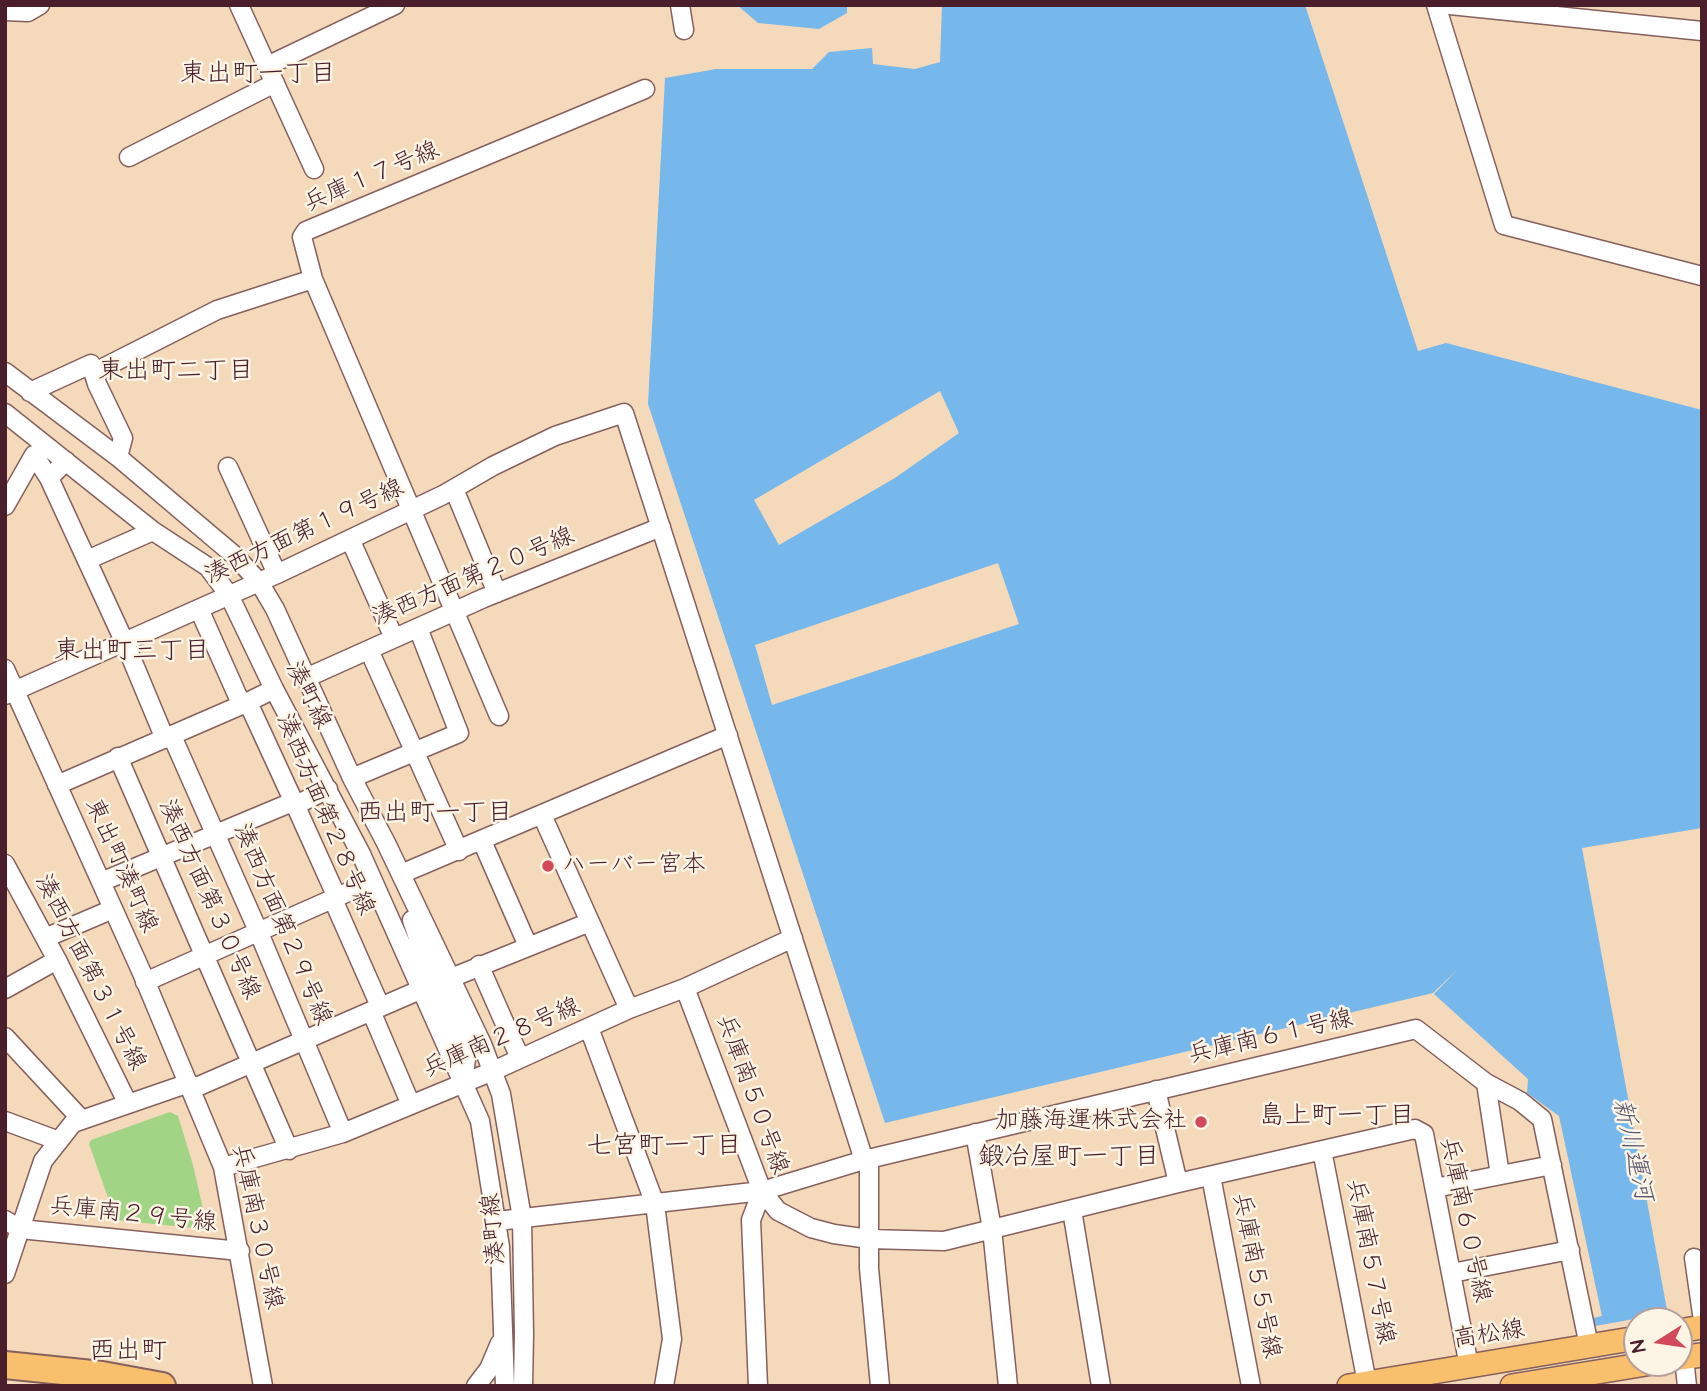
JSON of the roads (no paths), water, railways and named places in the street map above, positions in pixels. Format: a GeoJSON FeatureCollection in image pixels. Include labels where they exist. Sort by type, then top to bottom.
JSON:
{"type":"FeatureCollection","features":[{"type":"Feature","properties":{"kind":"highway"},"geometry":{"type":"LineString","coordinates":[[5,1365],[102,1375],[162,1386]]}},
{"type":"Feature","properties":{"kind":"main road","name":"高松線"},"geometry":{"type":"LineString","coordinates":[[1358,1384],[1623,1341]]}},
{"type":"Feature","properties":{"kind":"main road"},"geometry":{"type":"LineString","coordinates":[[1512,1386],[1590,1377],[1623,1370]]}},
{"type":"Feature","properties":{"kind":"street"},"geometry":{"type":"LineString","coordinates":[[5,11],[28,12],[40,5]]}},
{"type":"Feature","properties":{"kind":"street"},"geometry":{"type":"LineString","coordinates":[[239,5],[314,169]]}},
{"type":"Feature","properties":{"kind":"street"},"geometry":{"type":"LineString","coordinates":[[267,66],[395,5]]}},
{"type":"Feature","properties":{"kind":"street"},"geometry":{"type":"LineString","coordinates":[[680,5],[684,30]]}},
{"type":"Feature","properties":{"kind":"street"},"geometry":{"type":"LineString","coordinates":[[1436,5],[1504,225],[1702,276]]}},
{"type":"Feature","properties":{"kind":"street"},"geometry":{"type":"LineString","coordinates":[[1450,5],[1521,9],[1702,31]]}},
{"type":"Feature","properties":{"kind":"street"},"geometry":{"type":"LineString","coordinates":[[129,157],[275,83]]}},
{"type":"Feature","properties":{"kind":"street","name":"兵庫１７号線"},"geometry":{"type":"LineString","coordinates":[[313,279],[302,237],[306,231],[645,89]]}},
{"type":"Feature","properties":{"kind":"street"},"geometry":{"type":"LineString","coordinates":[[95,372],[216,310],[313,279],[499,716]]}},
{"type":"Feature","properties":{"kind":"street"},"geometry":{"type":"LineString","coordinates":[[30,392],[91,364],[97,384],[123,438],[118,457]]}},
{"type":"Feature","properties":{"kind":"street","name":"湊町線"},"geometry":{"type":"LineString","coordinates":[[5,372],[118,457],[234,555],[259,582],[275,609],[352,778],[401,874],[493,1071],[506,1117],[522,1218],[523,1386]]}},
{"type":"Feature","properties":{"kind":"street","name":"湊町線"},"geometry":{"type":"LineString","coordinates":[[5,413],[153,531],[208,567],[229,595],[373,881],[480,1121],[497,1221],[505,1386]]}},
{"type":"Feature","properties":{"kind":"street","name":"湊西方面第１９号線"},"geometry":{"type":"LineString","coordinates":[[10,692],[277,574],[413,510],[555,436],[624,413],[661,527]]}},
{"type":"Feature","properties":{"kind":"street"},"geometry":{"type":"LineString","coordinates":[[5,506],[34,455],[49,478],[66,461]]}},
{"type":"Feature","properties":{"kind":"street"},"geometry":{"type":"LineString","coordinates":[[228,467],[277,574]]}},
{"type":"Feature","properties":{"kind":"street","name":"湊西方面第２９号線"},"geometry":{"type":"LineString","coordinates":[[49,478],[168,737],[216,834],[343,1133]]}},
{"type":"Feature","properties":{"kind":"street"},"geometry":{"type":"LineString","coordinates":[[454,489],[497,593]]}},
{"type":"Feature","properties":{"kind":"street"},"geometry":{"type":"LineString","coordinates":[[661,527],[864,1160],[870,1171],[869,1268],[880,1386]]}},
{"type":"Feature","properties":{"kind":"street","name":"湊西方面第２０号線"},"geometry":{"type":"LineString","coordinates":[[308,677],[497,593],[661,527]]}},
{"type":"Feature","properties":{"kind":"street"},"geometry":{"type":"LineString","coordinates":[[87,560],[153,531]]}},
{"type":"Feature","properties":{"kind":"street"},"geometry":{"type":"LineString","coordinates":[[350,539],[394,638]]}},
{"type":"Feature","properties":{"kind":"street","name":"湊町線"},"geometry":{"type":"LineString","coordinates":[[259,582],[267,612],[345,782],[474,1047],[493,1071]]}},
{"type":"Feature","properties":{"kind":"street","name":"湊西方面第２８号線"},"geometry":{"type":"LineString","coordinates":[[199,609],[239,699],[251,709],[335,893],[411,1105]]}},
{"type":"Feature","properties":{"kind":"street"},"geometry":{"type":"LineString","coordinates":[[352,778],[459,733],[418,628]]}},
{"type":"Feature","properties":{"kind":"street"},"geometry":{"type":"LineString","coordinates":[[369,650],[459,851]]}},
{"type":"Feature","properties":{"kind":"street","name":"東出町湊町線"},"geometry":{"type":"LineString","coordinates":[[5,669],[10,692],[57,785],[190,1086]]}},
{"type":"Feature","properties":{"kind":"street"},"geometry":{"type":"LineString","coordinates":[[57,785],[246,704],[274,689]]}},
{"type":"Feature","properties":{"kind":"street"},"geometry":{"type":"LineString","coordinates":[[401,874],[728,734]]}},
{"type":"Feature","properties":{"kind":"street","name":"湊西方面第３０号線"},"geometry":{"type":"LineString","coordinates":[[118,757],[289,1150]]}},
{"type":"Feature","properties":{"kind":"street"},"geometry":{"type":"LineString","coordinates":[[101,882],[294,803],[300,803],[328,789]]}},
{"type":"Feature","properties":{"kind":"street"},"geometry":{"type":"LineString","coordinates":[[542,815],[629,1009]]}},
{"type":"Feature","properties":{"kind":"street"},"geometry":{"type":"LineString","coordinates":[[482,841],[528,946]]}},
{"type":"Feature","properties":{"kind":"street","name":"湊西方面第３１号線"},"geometry":{"type":"LineString","coordinates":[[5,864],[57,960],[128,1104]]}},
{"type":"Feature","properties":{"kind":"street"},"geometry":{"type":"LineString","coordinates":[[145,982],[373,881]]}},
{"type":"Feature","properties":{"kind":"street"},"geometry":{"type":"LineString","coordinates":[[45,938],[113,909]]}},
{"type":"Feature","properties":{"kind":"street","name":"湊町線"},"geometry":{"type":"LineString","coordinates":[[412,920],[429,971],[467,1051],[463,1083]]}},
{"type":"Feature","properties":{"kind":"street"},"geometry":{"type":"LineString","coordinates":[[451,978],[590,922]]}},
{"type":"Feature","properties":{"kind":"street","name":"兵庫南２８号線"},"geometry":{"type":"LineString","coordinates":[[223,1167],[343,1133],[493,1071],[629,1009],[685,988],[793,938]]}},
{"type":"Feature","properties":{"kind":"street"},"geometry":{"type":"LineString","coordinates":[[5,989],[57,960]]}},
{"type":"Feature","properties":{"kind":"street"},"geometry":{"type":"LineString","coordinates":[[479,965],[520,1058]]}},
{"type":"Feature","properties":{"kind":"street","name":"兵庫南５０号線"},"geometry":{"type":"LineString","coordinates":[[685,988],[762,1191],[751,1220],[758,1386]]}},
{"type":"Feature","properties":{"kind":"street"},"geometry":{"type":"LineString","coordinates":[[5,1274],[13,1225],[43,1161],[73,1123],[253,1063],[422,989]]}},
{"type":"Feature","properties":{"kind":"street"},"geometry":{"type":"LineString","coordinates":[[589,1028],[655,1204],[672,1339],[664,1386]]}},
{"type":"Feature","properties":{"kind":"street","name":"兵庫南６１号線"},"geometry":{"type":"LineString","coordinates":[[497,1221],[762,1191],[864,1160],[1416,1029],[1486,1083],[1520,1101],[1542,1119],[1593,1346]]}},
{"type":"Feature","properties":{"kind":"street"},"geometry":{"type":"LineString","coordinates":[[5,1037],[82,1120]]}},
{"type":"Feature","properties":{"kind":"street"},"geometry":{"type":"LineString","coordinates":[[1486,1083],[1500,1175]]}},
{"type":"Feature","properties":{"kind":"street","name":"兵庫南３０号線"},"geometry":{"type":"LineString","coordinates":[[190,1086],[223,1167],[263,1386]]}},
{"type":"Feature","properties":{"kind":"street"},"geometry":{"type":"LineString","coordinates":[[1156,1090],[1178,1183]]}},
{"type":"Feature","properties":{"kind":"street"},"geometry":{"type":"LineString","coordinates":[[5,1121],[59,1141]]}},
{"type":"Feature","properties":{"kind":"street","name":"兵庫南６０号線"},"geometry":{"type":"LineString","coordinates":[[1322,1150],[1415,1129],[1424,1135],[1469,1366]]}},
{"type":"Feature","properties":{"kind":"street"},"geometry":{"type":"LineString","coordinates":[[975,1133],[992,1229],[1008,1386]]}},
{"type":"Feature","properties":{"kind":"street"},"geometry":{"type":"LineString","coordinates":[[762,1191],[778,1212],[811,1228],[869,1239],[944,1241],[1322,1150]]}},
{"type":"Feature","properties":{"kind":"street","name":"兵庫南５７号線"},"geometry":{"type":"LineString","coordinates":[[1322,1150],[1358,1384]]}},
{"type":"Feature","properties":{"kind":"street"},"geometry":{"type":"LineString","coordinates":[[1435,1188],[1552,1165]]}},
{"type":"Feature","properties":{"kind":"street","name":"兵庫南５５号線"},"geometry":{"type":"LineString","coordinates":[[1210,1176],[1251,1386]]}},
{"type":"Feature","properties":{"kind":"street"},"geometry":{"type":"LineString","coordinates":[[1072,1210],[1101,1386]]}},
{"type":"Feature","properties":{"kind":"street","name":"兵庫南２９号線"},"geometry":{"type":"LineString","coordinates":[[13,1225],[240,1251]]}},
{"type":"Feature","properties":{"kind":"street"},"geometry":{"type":"LineString","coordinates":[[1452,1273],[1570,1250]]}},
{"type":"Feature","properties":{"kind":"street"},"geometry":{"type":"LineString","coordinates":[[1693,1258],[1702,1314]]}},
{"type":"Feature","properties":{"kind":"street"},"geometry":{"type":"LineString","coordinates":[[476,1386],[489,1369],[502,1339]]}},
{"type":"Feature","properties":{"kind":"water"},"geometry":{"type":"Polygon","coordinates":[[[737,5],[847,5],[847,13],[819,29],[758,23],[737,5]]]}},
{"type":"Feature","properties":{"kind":"water","name":"新川運河"},"geometry":{"type":"Polygon","coordinates":[[[942,5],[1305,5],[1418,351],[1446,343],[1702,410],[1702,828],[1582,848],[1666,1307],[1623,1307],[1623,1377],[1664,1377],[1682,1386],[1603,1386],[1593,1318],[1602,1316],[1559,1116],[1527,1093],[1528,1079],[1434,994],[1457,970],[1433,993],[885,1123],[648,404],[665,78],[716,69],[812,69],[829,52],[872,48],[873,64],[915,69],[940,62],[942,5]],[[940,391],[754,500],[779,545],[895,478],[959,433],[940,391]],[[998,563],[755,645],[772,705],[1019,624],[998,563]]]}},
{"type":"Feature","properties":{"kind":"place","name":"ハーバー宮本"},"geometry":{"type":"Point","coordinates":[548,866]}},
{"type":"Feature","properties":{"kind":"place","name":"加藤海運株式会社"},"geometry":{"type":"Point","coordinates":[1201,1122]}},
{"type":"Feature","properties":{"kind":"district","name":"東出町一丁目"},"geometry":{"type":"Point","coordinates":[258,76]}},
{"type":"Feature","properties":{"kind":"district","name":"東出町二丁目"},"geometry":{"type":"Point","coordinates":[176,373]}},
{"type":"Feature","properties":{"kind":"district","name":"東出町三丁目"},"geometry":{"type":"Point","coordinates":[132,653]}},
{"type":"Feature","properties":{"kind":"district","name":"西出町一丁目"},"geometry":{"type":"Point","coordinates":[435,815]}},
{"type":"Feature","properties":{"kind":"district","name":"島上町一丁目"},"geometry":{"type":"Point","coordinates":[1337,1118]}},
{"type":"Feature","properties":{"kind":"district","name":"七宮町一丁目"},"geometry":{"type":"Point","coordinates":[664,1148]}},
{"type":"Feature","properties":{"kind":"district","name":"鍛冶屋町一丁目"},"geometry":{"type":"Point","coordinates":[1069,1159]}},
{"type":"Feature","properties":{"kind":"district","name":"西出町"},"geometry":{"type":"Point","coordinates":[128,1353]}}]}
